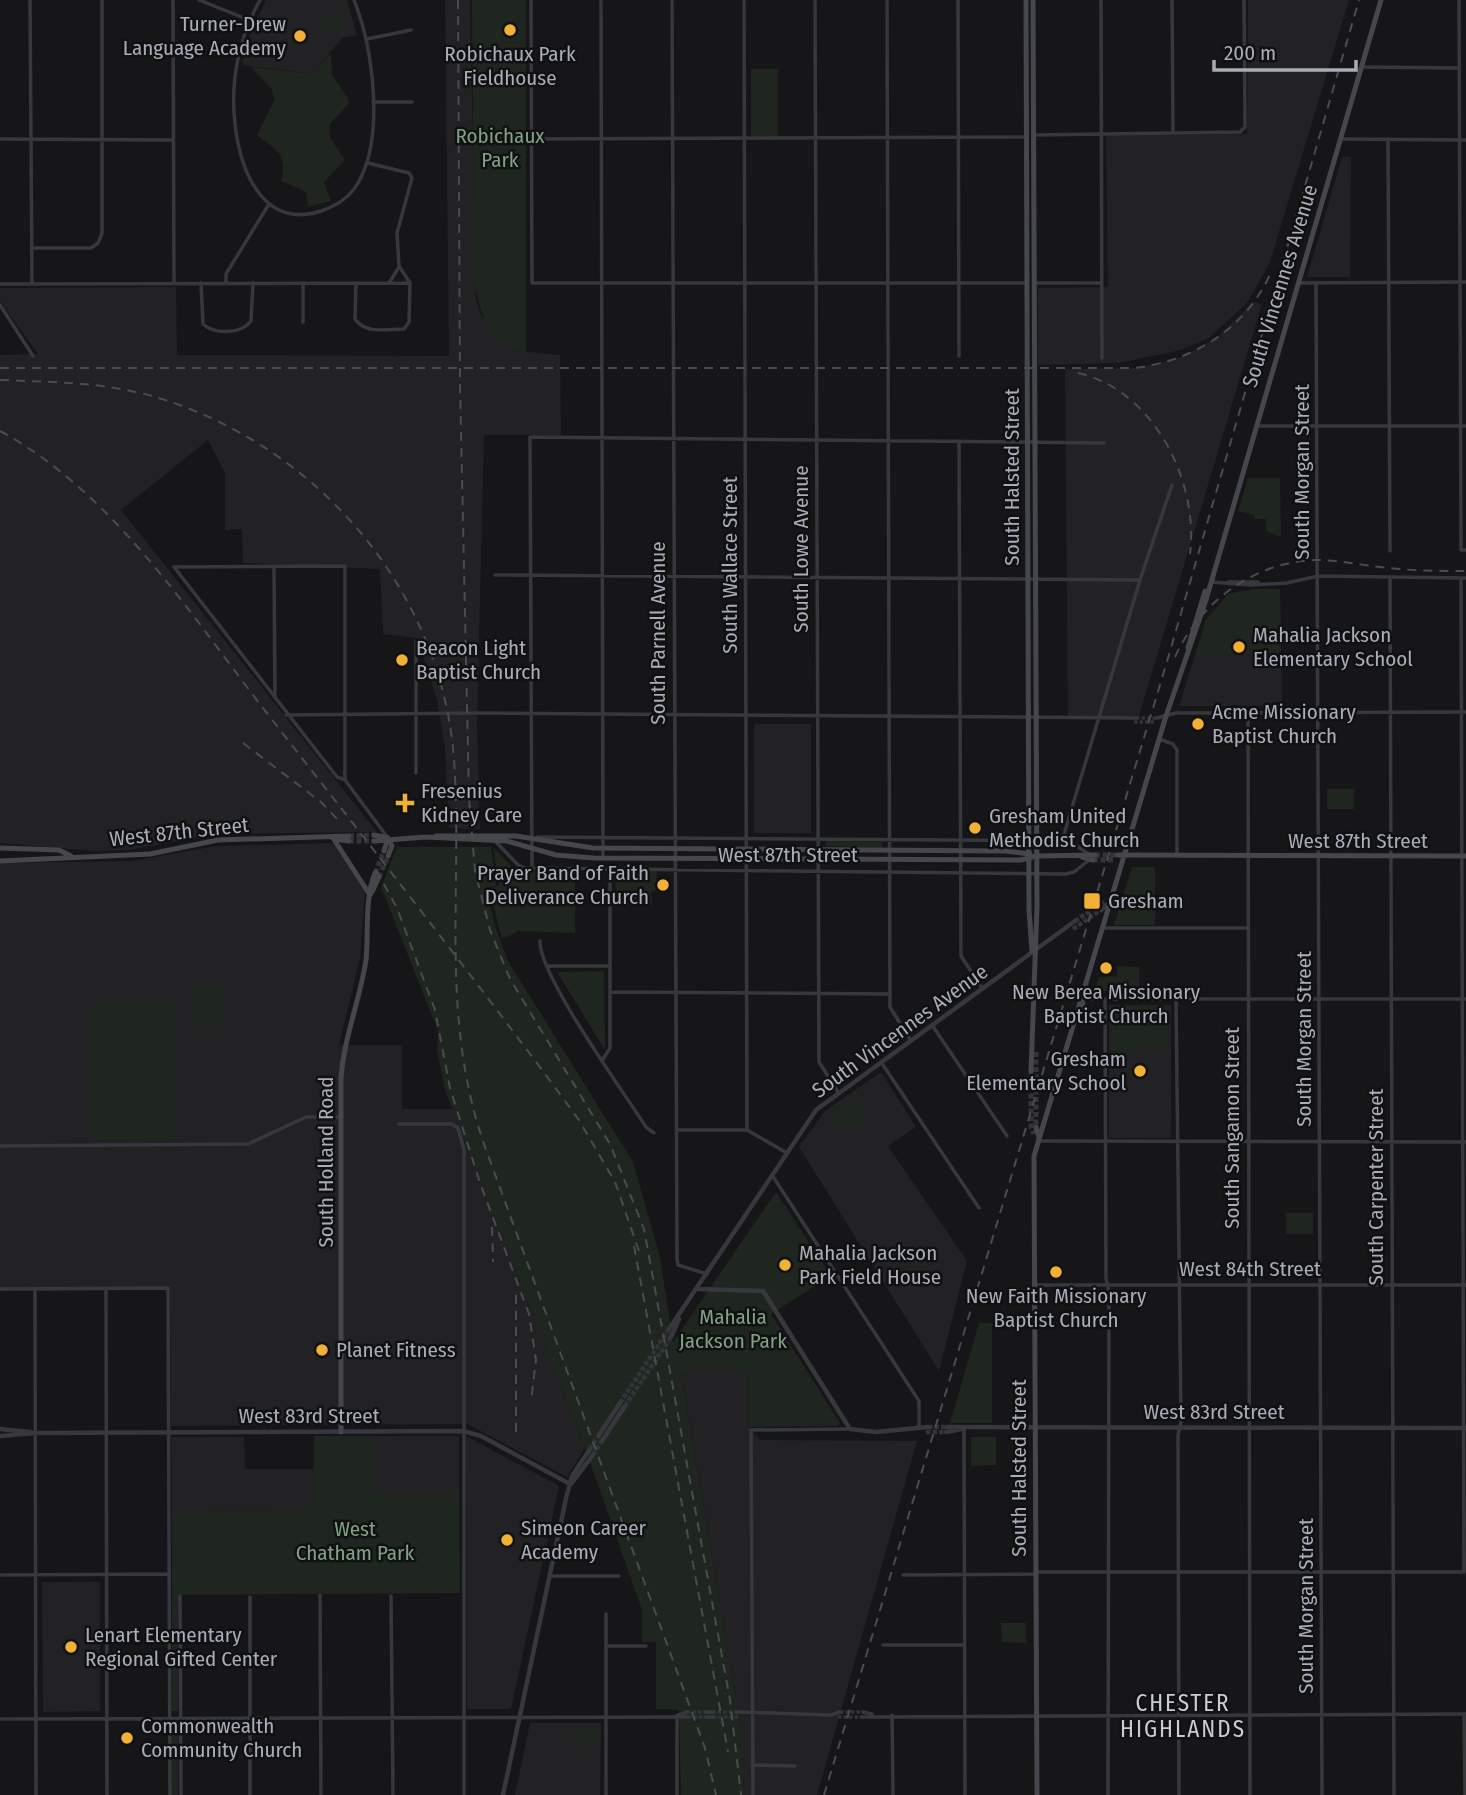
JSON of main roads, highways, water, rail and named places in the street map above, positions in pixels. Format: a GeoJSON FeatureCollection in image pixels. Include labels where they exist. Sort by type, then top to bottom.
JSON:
{"type":"FeatureCollection","features":[{"type":"Feature","properties":{"kind":"main road","name":"South Halsted Street"},"geometry":{"type":"LineString","coordinates":[[1026,0],[1029,873],[1033,954],[1031,1070]]}},
{"type":"Feature","properties":{"kind":"main road","name":"South Halsted Street"},"geometry":{"type":"LineString","coordinates":[[1033,0],[1037,873],[1033,954]]}},
{"type":"Feature","properties":{"kind":"main road","name":"South Vincennes Avenue"},"geometry":{"type":"LineString","coordinates":[[1039,1142],[1077,1015],[1077,1005],[1082,999],[1103,928],[1119,857],[1209,582],[1381,0]]}},
{"type":"Feature","properties":{"kind":"main road","name":"West 87th Street"},"geometry":{"type":"LineString","coordinates":[[426,838],[482,835],[531,838],[573,847],[603,848],[961,851],[1029,856]]}},
{"type":"Feature","properties":{"kind":"main road"},"geometry":{"type":"LineString","coordinates":[[333,838],[370,895]]}},
{"type":"Feature","properties":{"kind":"main road","name":"West 87th Street"},"geometry":{"type":"LineString","coordinates":[[0,861],[150,854],[218,839],[349,838]]}},
{"type":"Feature","properties":{"kind":"main road","name":"West 87th Street"},"geometry":{"type":"LineString","coordinates":[[374,838],[495,840],[564,856],[603,858],[961,860],[1029,856],[1092,857]]}},
{"type":"Feature","properties":{"kind":"main road"},"geometry":{"type":"LineString","coordinates":[[386,854],[388,838]]}},
{"type":"Feature","properties":{"kind":"main road","name":"West 87th Street"},"geometry":{"type":"LineString","coordinates":[[0,848],[59,850],[71,856]]}},
{"type":"Feature","properties":{"kind":"main road","name":"West 87th Street"},"geometry":{"type":"LineString","coordinates":[[1119,857],[1464,856]]}},
{"type":"Feature","properties":{"kind":"main road","name":"South Holland Road"},"geometry":{"type":"LineString","coordinates":[[341,1432],[343,1054],[365,962],[370,895],[377,875]]}},
{"type":"Feature","properties":{"kind":"main road","name":"South Halsted Street"},"geometry":{"type":"LineString","coordinates":[[1033,1045],[1036,1052]]}},
{"type":"Feature","properties":{"kind":"main road","name":"South Halsted Street"},"geometry":{"type":"LineString","coordinates":[[1036,1126],[1039,1142],[1034,1156],[1037,1795]]}},
{"type":"Feature","properties":{"kind":"main road"},"geometry":{"type":"LineString","coordinates":[[1034,1134],[1039,1142]]}},
{"type":"Feature","properties":{"kind":"tunnel"},"geometry":{"type":"LineString","coordinates":[[1136,718],[1157,718]]}},
{"type":"Feature","properties":{"kind":"tunnel"},"geometry":{"type":"LineString","coordinates":[[1134,722],[1156,722]]}},
{"type":"Feature","properties":{"kind":"tunnel"},"geometry":{"type":"LineString","coordinates":[[349,836],[374,835]]}},
{"type":"Feature","properties":{"kind":"tunnel"},"geometry":{"type":"LineString","coordinates":[[349,841],[374,841]]}},
{"type":"Feature","properties":{"kind":"tunnel"},"geometry":{"type":"LineString","coordinates":[[375,873],[384,851]]}},
{"type":"Feature","properties":{"kind":"tunnel"},"geometry":{"type":"LineString","coordinates":[[1095,855],[1117,855]]}},
{"type":"Feature","properties":{"kind":"tunnel"},"geometry":{"type":"LineString","coordinates":[[379,877],[388,856]]}},
{"type":"Feature","properties":{"kind":"tunnel"},"geometry":{"type":"LineString","coordinates":[[1093,860],[1115,860]]}},
{"type":"Feature","properties":{"kind":"tunnel"},"geometry":{"type":"LineString","coordinates":[[1075,921],[1104,902]]}},
{"type":"Feature","properties":{"kind":"tunnel"},"geometry":{"type":"LineString","coordinates":[[1073,929],[1101,910]]}},
{"type":"Feature","properties":{"kind":"tunnel"},"geometry":{"type":"LineString","coordinates":[[1036,1052],[1036,1127]]}},
{"type":"Feature","properties":{"kind":"tunnel"},"geometry":{"type":"LineString","coordinates":[[1031,1071],[1031,1127],[1034,1134]]}},
{"type":"Feature","properties":{"kind":"tunnel"},"geometry":{"type":"LineString","coordinates":[[620,1403],[669,1329]]}},
{"type":"Feature","properties":{"kind":"tunnel"},"geometry":{"type":"LineString","coordinates":[[625,1406],[671,1337]]}},
{"type":"Feature","properties":{"kind":"tunnel"},"geometry":{"type":"LineString","coordinates":[[928,1427],[947,1427]]}},
{"type":"Feature","properties":{"kind":"tunnel"},"geometry":{"type":"LineString","coordinates":[[926,1432],[946,1432]]}},
{"type":"Feature","properties":{"kind":"tunnel"},"geometry":{"type":"LineString","coordinates":[[590,1449],[599,1435]]}},
{"type":"Feature","properties":{"kind":"tunnel"},"geometry":{"type":"LineString","coordinates":[[593,1455],[602,1441]]}},
{"type":"Feature","properties":{"kind":"tunnel"},"geometry":{"type":"LineString","coordinates":[[687,1712],[705,1712]]}},
{"type":"Feature","properties":{"kind":"tunnel"},"geometry":{"type":"LineString","coordinates":[[712,1712],[737,1712]]}},
{"type":"Feature","properties":{"kind":"tunnel"},"geometry":{"type":"LineString","coordinates":[[840,1712],[863,1712]]}},
{"type":"Feature","properties":{"kind":"tunnel"},"geometry":{"type":"LineString","coordinates":[[688,1717],[706,1717]]}},
{"type":"Feature","properties":{"kind":"tunnel"},"geometry":{"type":"LineString","coordinates":[[713,1717],[738,1717]]}},
{"type":"Feature","properties":{"kind":"tunnel"},"geometry":{"type":"LineString","coordinates":[[838,1717],[861,1717]]}},
{"type":"Feature","properties":{"kind":"railway"},"geometry":{"type":"LineString","coordinates":[[458,0],[460,384],[469,798],[475,871],[490,930],[510,979],[610,1144],[644,1229],[730,1700],[741,1795]]}},
{"type":"Feature","properties":{"kind":"railway"},"geometry":{"type":"LineString","coordinates":[[824,1795],[1166,665],[1359,0]]}},
{"type":"Feature","properties":{"kind":"railway"},"geometry":{"type":"LineString","coordinates":[[0,368],[1134,368],[1178,358],[1217,338],[1249,308],[1272,270]]}},
{"type":"Feature","properties":{"kind":"railway"},"geometry":{"type":"LineString","coordinates":[[1078,373],[1105,383],[1129,398],[1149,419],[1166,443],[1179,470],[1187,498],[1191,526],[1190,554]]}},
{"type":"Feature","properties":{"kind":"railway"},"geometry":{"type":"LineString","coordinates":[[0,380],[95,385],[133,391],[211,418],[266,448],[316,486],[359,531],[396,581],[424,637],[444,696],[454,759],[457,1002],[471,1098],[485,1147],[705,1748],[716,1795]]}},
{"type":"Feature","properties":{"kind":"railway"},"geometry":{"type":"LineString","coordinates":[[0,431],[42,457],[80,489],[150,561],[182,601],[579,1120],[615,1182],[640,1254]]}},
{"type":"Feature","properties":{"kind":"railway"},"geometry":{"type":"LineString","coordinates":[[1175,657],[1186,637],[1214,603],[1250,577],[1271,568],[1292,562],[1315,560],[1409,570],[1466,571]]}},
{"type":"Feature","properties":{"kind":"railway"},"geometry":{"type":"LineString","coordinates":[[243,743],[321,802],[338,820]]}},
{"type":"Feature","properties":{"kind":"railway"},"geometry":{"type":"LineString","coordinates":[[376,870],[397,908],[435,1010],[450,1088],[480,1183],[529,1314],[536,1360],[531,1401]]}},
{"type":"Feature","properties":{"kind":"railway"},"geometry":{"type":"LineString","coordinates":[[492,1227],[493,1262]]}},
{"type":"Feature","properties":{"kind":"railway"},"geometry":{"type":"LineString","coordinates":[[634,1246],[728,1752]]}},
{"type":"Feature","properties":{"kind":"railway"},"geometry":{"type":"LineString","coordinates":[[516,1295],[516,1435]]}},
{"type":"Feature","properties":{"kind":"place","name":"Robichaux Park Fieldhouse"},"geometry":{"type":"Point","coordinates":[510,30]}},
{"type":"Feature","properties":{"kind":"place","name":"Turner-Drew Language Academy"},"geometry":{"type":"Point","coordinates":[300,36]}},
{"type":"Feature","properties":{"kind":"place","name":"Mahalia Jackson Elementary School"},"geometry":{"type":"Point","coordinates":[1239,647]}},
{"type":"Feature","properties":{"kind":"place","name":"Beacon Light Baptist Church"},"geometry":{"type":"Point","coordinates":[402,660]}},
{"type":"Feature","properties":{"kind":"place","name":"Acme Missionary Baptist Church"},"geometry":{"type":"Point","coordinates":[1198,724]}},
{"type":"Feature","properties":{"kind":"place","name":"Fresenius Kidney Care"},"geometry":{"type":"Point","coordinates":[405,803]}},
{"type":"Feature","properties":{"kind":"place","name":"Gresham United Methodist Church"},"geometry":{"type":"Point","coordinates":[975,828]}},
{"type":"Feature","properties":{"kind":"place","name":"Prayer Band of Faith Deliverance Church"},"geometry":{"type":"Point","coordinates":[663,885]}},
{"type":"Feature","properties":{"kind":"place","name":"Gresham"},"geometry":{"type":"Point","coordinates":[1092,901]}},
{"type":"Feature","properties":{"kind":"place","name":"New Berea Missionary Baptist Church"},"geometry":{"type":"Point","coordinates":[1106,968]}},
{"type":"Feature","properties":{"kind":"place","name":"Gresham Elementary School"},"geometry":{"type":"Point","coordinates":[1140,1071]}},
{"type":"Feature","properties":{"kind":"place","name":"Mahalia Jackson Park Field House"},"geometry":{"type":"Point","coordinates":[785,1265]}},
{"type":"Feature","properties":{"kind":"place","name":"New Faith Missionary Baptist Church"},"geometry":{"type":"Point","coordinates":[1056,1272]}},
{"type":"Feature","properties":{"kind":"place","name":"Planet Fitness"},"geometry":{"type":"Point","coordinates":[322,1350]}},
{"type":"Feature","properties":{"kind":"place","name":"Simeon Career Academy"},"geometry":{"type":"Point","coordinates":[507,1540]}},
{"type":"Feature","properties":{"kind":"place","name":"Lenart Elementary Regional Gifted Center"},"geometry":{"type":"Point","coordinates":[71,1647]}},
{"type":"Feature","properties":{"kind":"place","name":"Commonwealth Community Church"},"geometry":{"type":"Point","coordinates":[127,1738]}},
{"type":"Feature","properties":{"kind":"district","name":"CHESTER HIGHLANDS"},"geometry":{"type":"Point","coordinates":[1183,1716]}},
{"type":"Feature","properties":{"kind":"park label","name":"Robichaux Park"},"geometry":{"type":"Point","coordinates":[500,148]}},
{"type":"Feature","properties":{"kind":"park label","name":"Mahalia Jackson Park"},"geometry":{"type":"Point","coordinates":[733,1329]}},
{"type":"Feature","properties":{"kind":"park label","name":"West Chatham Park"},"geometry":{"type":"Point","coordinates":[355,1541]}}]}
